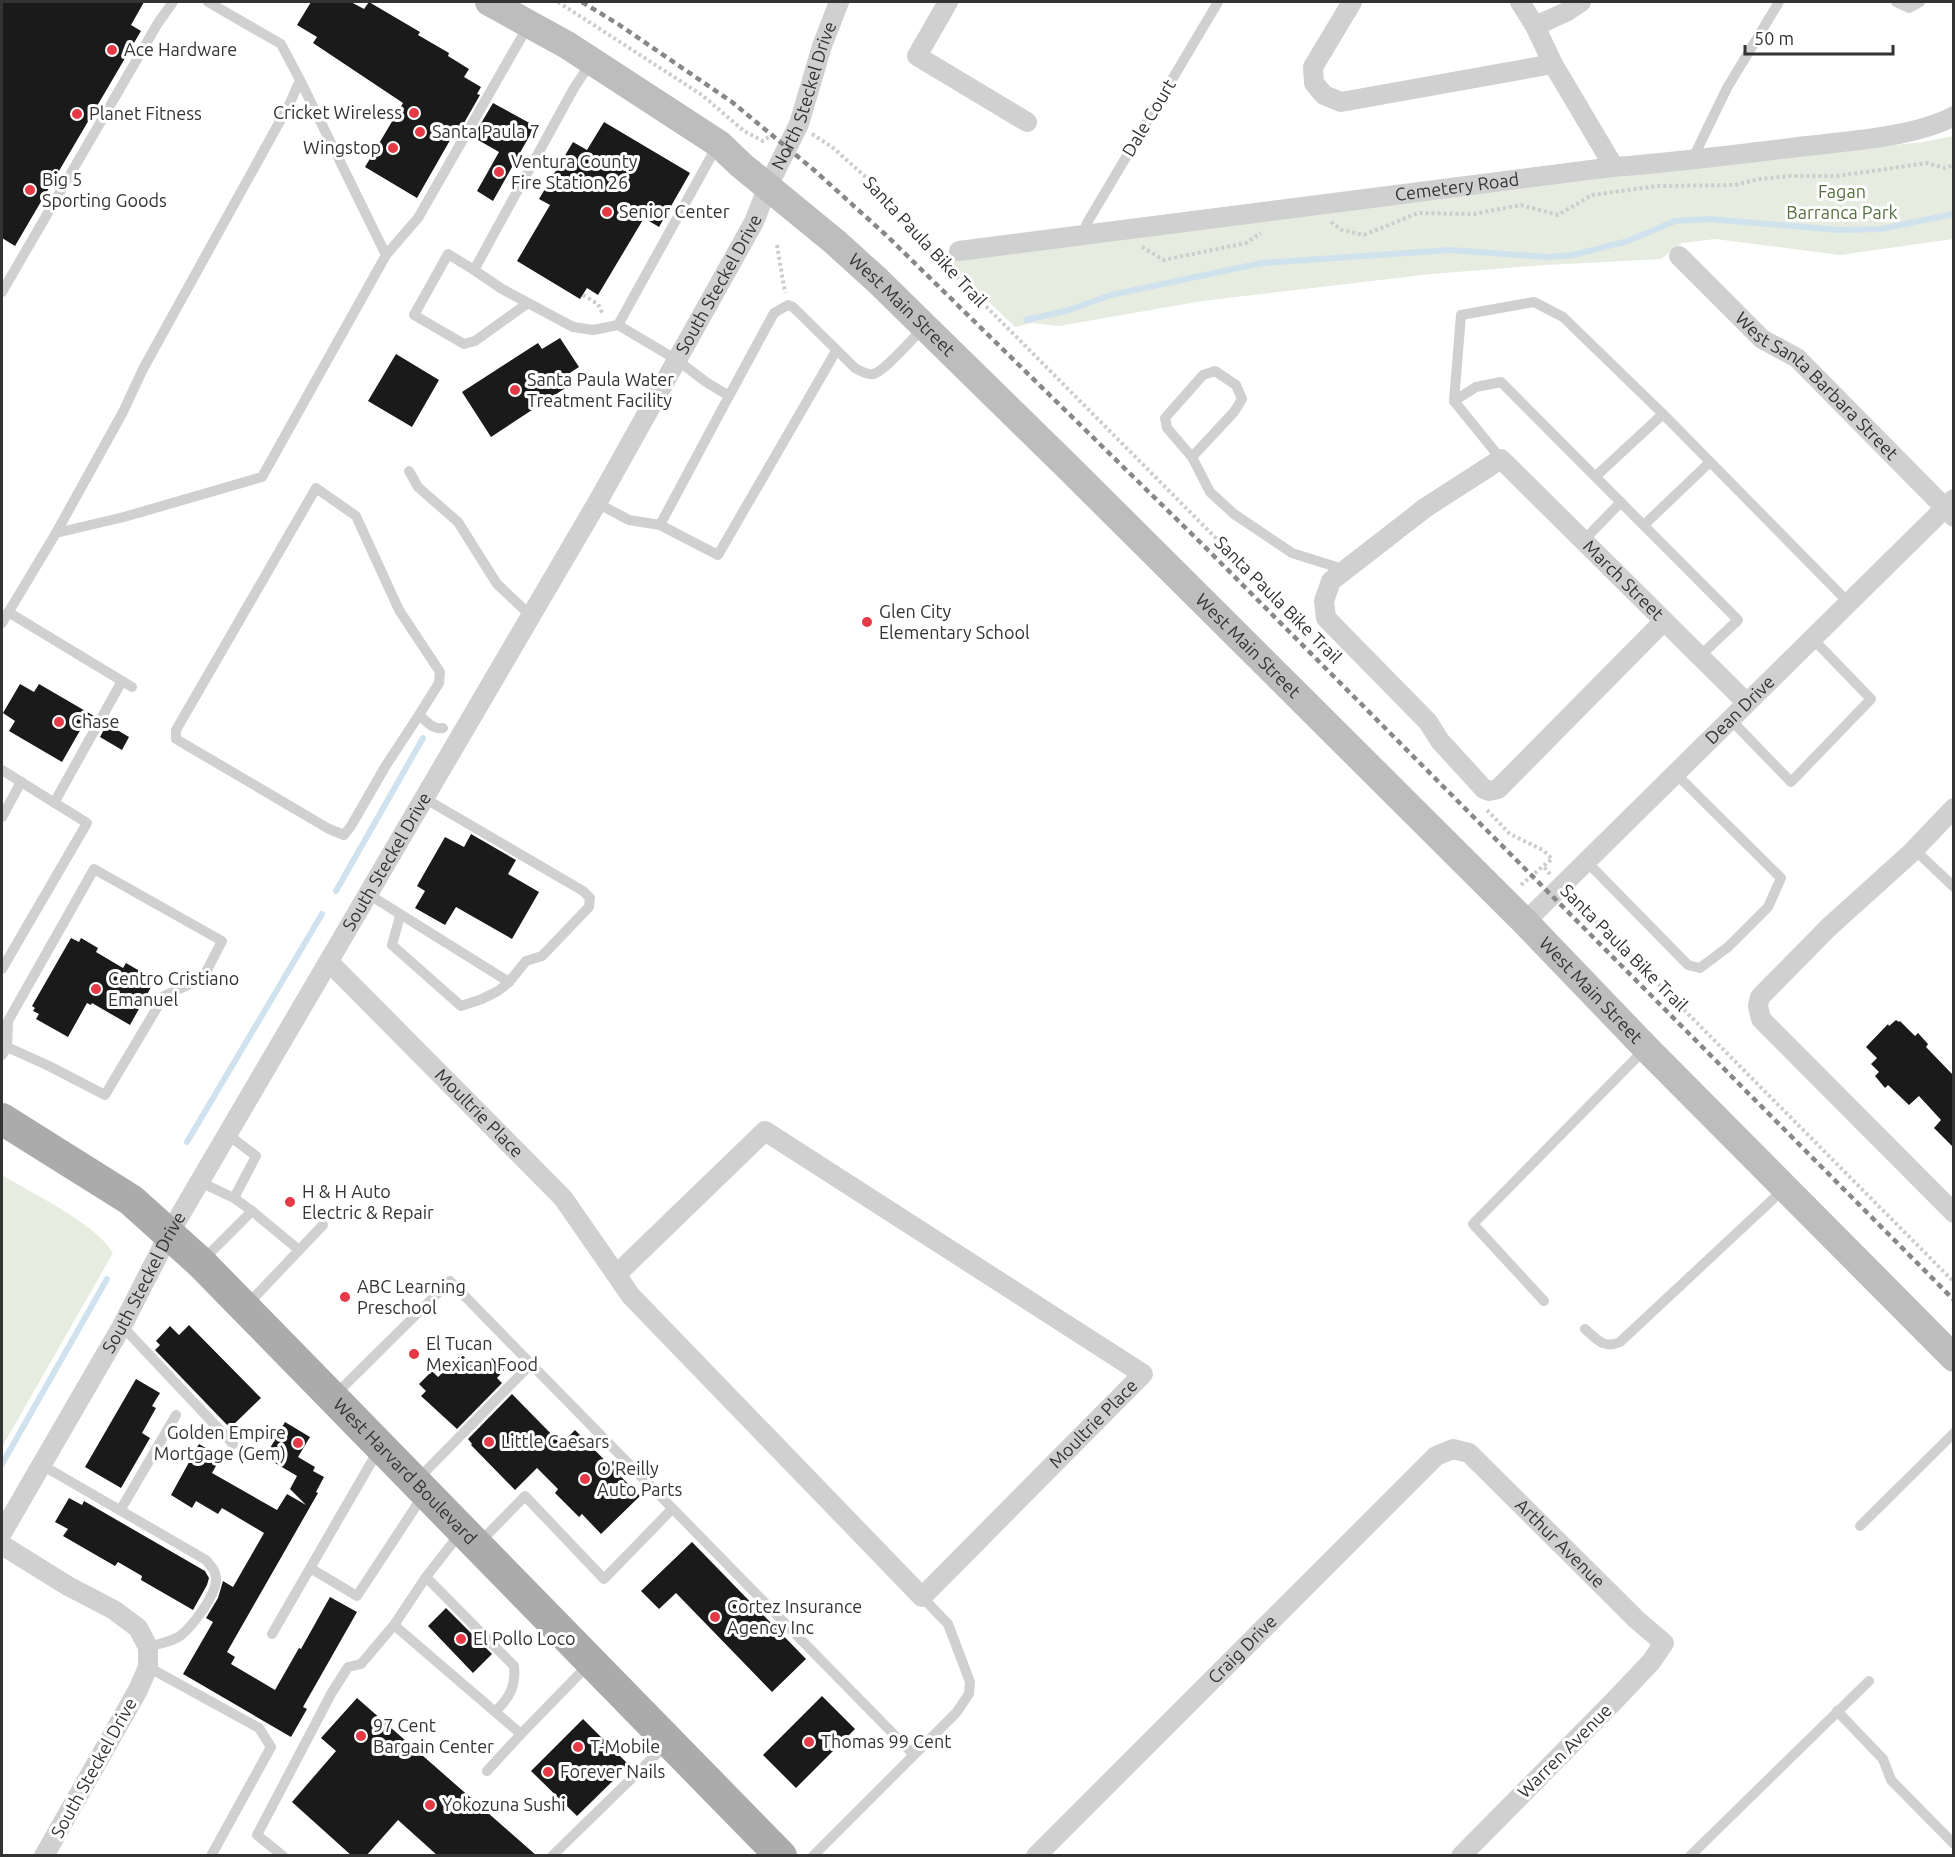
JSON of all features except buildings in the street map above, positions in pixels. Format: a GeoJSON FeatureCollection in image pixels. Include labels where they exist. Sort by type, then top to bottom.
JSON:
{"type":"FeatureCollection","features":[{"type":"Feature","properties":{"kind":"main road","name":"West Harvard Boulevard"},"geometry":{"type":"LineString","coordinates":[[2,1119],[131,1200],[201,1263],[781,1856]]}},
{"type":"Feature","properties":{"kind":"street","name":"West Main Street"},"geometry":{"type":"LineString","coordinates":[[489,2],[530,23],[592,61],[719,144],[860,264],[1069,468],[1525,922],[1646,1048],[1953,1358]]}},
{"type":"Feature","properties":{"kind":"street","name":"North Steckel Drive"},"geometry":{"type":"LineString","coordinates":[[768,186],[799,124],[822,46],[839,2]]}},
{"type":"Feature","properties":{"kind":"street"},"geometry":{"type":"LineString","coordinates":[[948,2],[917,56],[1027,122]]}},
{"type":"Feature","properties":{"kind":"street"},"geometry":{"type":"LineString","coordinates":[[1352,2],[1312,67],[1314,83],[1324,95],[1341,102],[1553,64]]}},
{"type":"Feature","properties":{"kind":"street"},"geometry":{"type":"LineString","coordinates":[[1520,2],[1535,26],[1553,64],[1614,167]]}},
{"type":"Feature","properties":{"kind":"street"},"geometry":{"type":"LineString","coordinates":[[1535,26],[1566,12],[1581,2]]}},
{"type":"Feature","properties":{"kind":"street","name":"Cemetery Road"},"geometry":{"type":"LineString","coordinates":[[959,252],[1614,167],[1692,160],[1893,134],[1939,124],[1953,116]]}},
{"type":"Feature","properties":{"kind":"street","name":"South Steckel Drive"},"geometry":{"type":"LineString","coordinates":[[2,1533],[122,1326],[169,1234],[424,798],[451,733],[530,615],[597,503],[753,222],[768,186]]}},
{"type":"Feature","properties":{"kind":"street","name":"West Santa Barbara Street"},"geometry":{"type":"LineString","coordinates":[[1679,256],[1762,339],[1797,358],[1951,508]]}},
{"type":"Feature","properties":{"kind":"street"},"geometry":{"type":"LineString","coordinates":[[1501,459],[1425,508],[1331,581],[1324,601],[1326,618],[1428,722],[1440,741],[1484,789],[1489,791],[1498,789],[1664,621]]}},
{"type":"Feature","properties":{"kind":"street","name":"March Street"},"geometry":{"type":"LineString","coordinates":[[1501,459],[1747,703]]}},
{"type":"Feature","properties":{"kind":"street","name":"Dean Drive"},"geometry":{"type":"LineString","coordinates":[[1525,922],[1848,602],[1951,508]]}},
{"type":"Feature","properties":{"kind":"street"},"geometry":{"type":"LineString","coordinates":[[1953,808],[1914,849],[1829,927],[1760,997],[1758,1006],[1761,1020],[1953,1213]]}},
{"type":"Feature","properties":{"kind":"street","name":"Moultrie Place"},"geometry":{"type":"LineString","coordinates":[[329,962],[563,1198],[631,1296],[922,1597],[1143,1374],[765,1131],[617,1274]]}},
{"type":"Feature","properties":{"kind":"street","name":"Arthur Avenue"},"geometry":{"type":"LineString","coordinates":[[1453,1449],[1469,1453],[1637,1620],[1664,1643]]}},
{"type":"Feature","properties":{"kind":"street","name":"Craig Drive"},"geometry":{"type":"LineString","coordinates":[[1036,1856],[1436,1456],[1453,1449]]}},
{"type":"Feature","properties":{"kind":"street"},"geometry":{"type":"LineString","coordinates":[[2,1545],[68,1586],[114,1610],[138,1628],[148,1647]]}},
{"type":"Feature","properties":{"kind":"street","name":"Warren Avenue"},"geometry":{"type":"LineString","coordinates":[[1461,1856],[1615,1700],[1664,1643]]}},
{"type":"Feature","properties":{"kind":"street","name":"South Steckel Drive"},"geometry":{"type":"LineString","coordinates":[[44,1856],[138,1690],[148,1667],[148,1647]]}},
{"type":"Feature","properties":{"kind":"lane"},"geometry":{"type":"LineString","coordinates":[[2,292],[158,23],[173,2]]}},
{"type":"Feature","properties":{"kind":"lane"},"geometry":{"type":"LineString","coordinates":[[208,2],[281,44],[386,255]]}},
{"type":"Feature","properties":{"kind":"lane"},"geometry":{"type":"LineString","coordinates":[[1692,160],[1727,88],[1779,2]]}},
{"type":"Feature","properties":{"kind":"lane"},"geometry":{"type":"LineString","coordinates":[[1896,2],[1909,8],[1920,2]]}},
{"type":"Feature","properties":{"kind":"lane","name":"Dale Court"},"geometry":{"type":"LineString","coordinates":[[1083,236],[1087,223],[1214,3]]}},
{"type":"Feature","properties":{"kind":"lane"},"geometry":{"type":"LineString","coordinates":[[56,533],[124,517],[262,477],[386,255],[418,218],[530,23]]}},
{"type":"Feature","properties":{"kind":"lane"},"geometry":{"type":"LineString","coordinates":[[474,270],[574,88],[592,61]]}},
{"type":"Feature","properties":{"kind":"lane"},"geometry":{"type":"LineString","coordinates":[[2,623],[56,533],[123,412],[143,369],[290,103],[300,80]]}},
{"type":"Feature","properties":{"kind":"lane"},"geometry":{"type":"LineString","coordinates":[[618,325],[719,144]]}},
{"type":"Feature","properties":{"kind":"lane"},"geometry":{"type":"LineString","coordinates":[[528,303],[475,341],[464,344],[414,315],[448,254],[528,303],[573,327],[593,330],[618,325],[677,360],[729,396]]}},
{"type":"Feature","properties":{"kind":"lane"},"geometry":{"type":"LineString","coordinates":[[1501,459],[1454,401],[1461,315],[1534,302],[1563,317],[1663,414],[1848,602]]}},
{"type":"Feature","properties":{"kind":"lane"},"geometry":{"type":"LineString","coordinates":[[660,525],[774,313],[788,305],[793,307],[836,351],[865,374],[873,374],[882,369],[924,327]]}},
{"type":"Feature","properties":{"kind":"lane"},"geometry":{"type":"LineString","coordinates":[[597,503],[629,520],[660,525],[718,555],[836,351]]}},
{"type":"Feature","properties":{"kind":"lane"},"geometry":{"type":"LineString","coordinates":[[1192,457],[1234,412],[1242,399],[1236,385],[1215,371],[1203,375],[1165,418],[1167,428],[1192,457],[1210,492],[1234,514],[1292,553],[1346,570]]}},
{"type":"Feature","properties":{"kind":"lane"},"geometry":{"type":"LineString","coordinates":[[1454,401],[1476,387],[1501,382],[1738,620],[1700,656]]}},
{"type":"Feature","properties":{"kind":"lane"},"geometry":{"type":"LineString","coordinates":[[1596,476],[1663,414]]}},
{"type":"Feature","properties":{"kind":"lane"},"geometry":{"type":"LineString","coordinates":[[1644,525],[1710,462]]}},
{"type":"Feature","properties":{"kind":"lane"},"geometry":{"type":"LineString","coordinates":[[409,471],[418,487],[458,522],[497,584],[530,615]]}},
{"type":"Feature","properties":{"kind":"lane"},"geometry":{"type":"LineString","coordinates":[[315,488],[356,516],[399,610],[440,672],[439,683],[422,717],[385,767],[344,835],[329,829],[176,739],[176,730],[315,488]]}},
{"type":"Feature","properties":{"kind":"lane"},"geometry":{"type":"LineString","coordinates":[[1583,541],[1622,502]]}},
{"type":"Feature","properties":{"kind":"lane"},"geometry":{"type":"LineString","coordinates":[[8,612],[127,684],[54,803]]}},
{"type":"Feature","properties":{"kind":"lane"},"geometry":{"type":"LineString","coordinates":[[1731,720],[1791,782],[1871,699],[1813,639]]}},
{"type":"Feature","properties":{"kind":"lane"},"geometry":{"type":"LineString","coordinates":[[422,717],[438,729],[451,733]]}},
{"type":"Feature","properties":{"kind":"lane"},"geometry":{"type":"LineString","coordinates":[[2,770],[87,823],[2,969]]}},
{"type":"Feature","properties":{"kind":"lane"},"geometry":{"type":"LineString","coordinates":[[1587,862],[1688,965],[1700,968],[1728,946],[1768,907],[1781,878],[1676,774]]}},
{"type":"Feature","properties":{"kind":"lane"},"geometry":{"type":"LineString","coordinates":[[2,817],[21,782]]}},
{"type":"Feature","properties":{"kind":"lane"},"geometry":{"type":"LineString","coordinates":[[400,916],[392,945],[461,1006],[498,991],[509,982],[526,961],[543,956],[589,907],[590,898],[583,891],[424,798]]}},
{"type":"Feature","properties":{"kind":"lane"},"geometry":{"type":"LineString","coordinates":[[1914,849],[1953,888]]}},
{"type":"Feature","properties":{"kind":"lane"},"geometry":{"type":"LineString","coordinates":[[94,869],[222,941],[207,972],[190,984],[164,996],[105,1095],[49,1066],[4,1051],[8,1022],[94,869]]}},
{"type":"Feature","properties":{"kind":"lane"},"geometry":{"type":"LineString","coordinates":[[368,894],[509,982]]}},
{"type":"Feature","properties":{"kind":"lane"},"geometry":{"type":"LineString","coordinates":[[1544,1300],[1473,1224],[1646,1048]]}},
{"type":"Feature","properties":{"kind":"lane"},"geometry":{"type":"LineString","coordinates":[[227,1134],[256,1156],[234,1198]]}},
{"type":"Feature","properties":{"kind":"lane"},"geometry":{"type":"LineString","coordinates":[[200,1182],[234,1198],[299,1250]]}},
{"type":"Feature","properties":{"kind":"lane"},"geometry":{"type":"LineString","coordinates":[[1585,1329],[1601,1344],[1612,1345],[1620,1342],[1785,1188]]}},
{"type":"Feature","properties":{"kind":"lane"},"geometry":{"type":"LineString","coordinates":[[201,1263],[252,1211]]}},
{"type":"Feature","properties":{"kind":"lane"},"geometry":{"type":"LineString","coordinates":[[244,1308],[323,1225]]}},
{"type":"Feature","properties":{"kind":"lane"},"geometry":{"type":"LineString","coordinates":[[333,1397],[450,1281],[914,1755]]}},
{"type":"Feature","properties":{"kind":"lane"},"geometry":{"type":"LineString","coordinates":[[122,1326],[233,1444]]}},
{"type":"Feature","properties":{"kind":"lane"},"geometry":{"type":"LineString","coordinates":[[310,1568],[357,1596],[421,1486],[531,1365]]}},
{"type":"Feature","properties":{"kind":"lane"},"geometry":{"type":"LineString","coordinates":[[121,1509],[176,1415]]}},
{"type":"Feature","properties":{"kind":"lane"},"geometry":{"type":"LineString","coordinates":[[1860,1526],[1953,1433]]}},
{"type":"Feature","properties":{"kind":"lane"},"geometry":{"type":"LineString","coordinates":[[272,1634],[381,1446]]}},
{"type":"Feature","properties":{"kind":"lane"},"geometry":{"type":"LineString","coordinates":[[40,1464],[206,1560],[215,1571],[216,1582],[205,1606],[190,1627],[178,1638],[148,1647]]}},
{"type":"Feature","properties":{"kind":"lane"},"geometry":{"type":"LineString","coordinates":[[284,1856],[257,1835],[331,1694],[348,1667],[361,1664],[394,1624],[426,1577],[471,1537],[525,1496],[604,1579],[672,1509]]}},
{"type":"Feature","properties":{"kind":"lane"},"geometry":{"type":"LineString","coordinates":[[426,1577],[514,1666],[514,1687],[509,1698],[496,1711]]}},
{"type":"Feature","properties":{"kind":"lane"},"geometry":{"type":"LineString","coordinates":[[813,1856],[914,1755],[964,1703],[969,1694],[969,1682],[948,1624],[922,1597]]}},
{"type":"Feature","properties":{"kind":"lane"},"geometry":{"type":"LineString","coordinates":[[394,1624],[521,1734]]}},
{"type":"Feature","properties":{"kind":"lane"},"geometry":{"type":"LineString","coordinates":[[488,1771],[592,1662]]}},
{"type":"Feature","properties":{"kind":"lane"},"geometry":{"type":"LineString","coordinates":[[148,1667],[259,1728],[271,1747],[211,1856]]}},
{"type":"Feature","properties":{"kind":"lane"},"geometry":{"type":"LineString","coordinates":[[1690,1856],[1869,1681]]}},
{"type":"Feature","properties":{"kind":"lane"},"geometry":{"type":"LineString","coordinates":[[1837,1712],[1883,1759],[1891,1780],[1953,1844]]}},
{"type":"Feature","properties":{"kind":"lane"},"geometry":{"type":"LineString","coordinates":[[552,1856],[671,1741]]}},
{"type":"Feature","properties":{"kind":"path"},"geometry":{"type":"LineString","coordinates":[[558,2],[702,95],[744,131],[763,141],[782,120],[786,119],[799,124]]}},
{"type":"Feature","properties":{"kind":"path","name":"Santa Paula Bike Trail"},"geometry":{"type":"LineString","coordinates":[[799,124],[832,147],[897,206],[911,232],[1318,640]]}},
{"type":"Feature","properties":{"kind":"path"},"geometry":{"type":"LineString","coordinates":[[1328,220],[1342,230],[1364,235],[1418,213],[1474,214],[1521,205],[1558,215],[1592,195],[1657,186],[1735,185],[1790,176],[1838,176],[1927,163],[1945,168],[1953,165]]}},
{"type":"Feature","properties":{"kind":"path"},"geometry":{"type":"LineString","coordinates":[[1115,232],[1164,260],[1246,243],[1268,227]]}},
{"type":"Feature","properties":{"kind":"path"},"geometry":{"type":"LineString","coordinates":[[777,245],[788,305]]}},
{"type":"Feature","properties":{"kind":"path"},"geometry":{"type":"LineString","coordinates":[[583,295],[601,306],[603,314]]}},
{"type":"Feature","properties":{"kind":"path","name":"Santa Paula Bike Trail"},"geometry":{"type":"LineString","coordinates":[[1485,808],[1510,834],[1544,850],[1552,859],[1543,866],[1953,1282]]}},
{"type":"Feature","properties":{"kind":"green space","name":"Fagan Barranca Park"},"geometry":{"type":"Polygon","coordinates":[[[1953,136],[1953,239],[1840,255],[1715,239],[1682,243],[1661,259],[1431,274],[1202,301],[1059,326],[1032,323],[1015,327],[952,267],[954,260],[1737,162],[1923,142],[1953,136]]]}},
{"type":"Feature","properties":{"kind":"green space"},"geometry":{"type":"Polygon","coordinates":[[[2,1175],[78,1220],[105,1242],[113,1253],[2,1447],[2,1175]]]}},
{"type":"Feature","properties":{"kind":"waterway"},"geometry":{"type":"LineString","coordinates":[[1026,320],[1069,310],[1111,295],[1262,263],[1450,250],[1547,257],[1573,255],[1628,241],[1675,221],[1709,219],[1839,230],[1881,229],[1954,214]]}},
{"type":"Feature","properties":{"kind":"waterway"},"geometry":{"type":"LineString","coordinates":[[336,891],[423,738]]}},
{"type":"Feature","properties":{"kind":"waterway"},"geometry":{"type":"LineString","coordinates":[[187,1142],[322,914]]}},
{"type":"Feature","properties":{"kind":"waterway"},"geometry":{"type":"LineString","coordinates":[[2,1464],[107,1279]]}},
{"type":"Feature","properties":{"kind":"railway"},"geometry":{"type":"LineString","coordinates":[[582,2],[732,102],[814,170],[886,235],[1202,544],[1954,1300]]}},
{"type":"Feature","properties":{"kind":"place","name":"Ace Hardware"},"geometry":{"type":"Point","coordinates":[112,50]}},
{"type":"Feature","properties":{"kind":"place","name":"Cricket Wireless"},"geometry":{"type":"Point","coordinates":[414,113]}},
{"type":"Feature","properties":{"kind":"place","name":"Planet Fitness"},"geometry":{"type":"Point","coordinates":[77,114]}},
{"type":"Feature","properties":{"kind":"place","name":"Santa Paula 7"},"geometry":{"type":"Point","coordinates":[420,132]}},
{"type":"Feature","properties":{"kind":"place","name":"Wingstop"},"geometry":{"type":"Point","coordinates":[393,148]}},
{"type":"Feature","properties":{"kind":"place","name":"Ventura County Fire Station 26"},"geometry":{"type":"Point","coordinates":[499,172]}},
{"type":"Feature","properties":{"kind":"place","name":"Big 5 Sporting Goods"},"geometry":{"type":"Point","coordinates":[30,190]}},
{"type":"Feature","properties":{"kind":"place","name":"Senior Center"},"geometry":{"type":"Point","coordinates":[607,212]}},
{"type":"Feature","properties":{"kind":"place","name":"Santa Paula Water Treatment Facility"},"geometry":{"type":"Point","coordinates":[515,390]}},
{"type":"Feature","properties":{"kind":"place","name":"Glen City Elementary School"},"geometry":{"type":"Point","coordinates":[867,622]}},
{"type":"Feature","properties":{"kind":"place","name":"Chase"},"geometry":{"type":"Point","coordinates":[59,722]}},
{"type":"Feature","properties":{"kind":"place","name":"Centro Cristiano Emanuel"},"geometry":{"type":"Point","coordinates":[96,989]}},
{"type":"Feature","properties":{"kind":"place","name":"H & H Auto Electric & Repair"},"geometry":{"type":"Point","coordinates":[290,1202]}},
{"type":"Feature","properties":{"kind":"place","name":"ABC Learning Preschool"},"geometry":{"type":"Point","coordinates":[345,1297]}},
{"type":"Feature","properties":{"kind":"place","name":"El Tucan Mexican Food"},"geometry":{"type":"Point","coordinates":[414,1354]}},
{"type":"Feature","properties":{"kind":"place","name":"Little Caesars"},"geometry":{"type":"Point","coordinates":[489,1442]}},
{"type":"Feature","properties":{"kind":"place","name":"Golden Empire Mortgage (Gem)"},"geometry":{"type":"Point","coordinates":[298,1443]}},
{"type":"Feature","properties":{"kind":"place","name":"O'Reilly Auto Parts"},"geometry":{"type":"Point","coordinates":[585,1479]}},
{"type":"Feature","properties":{"kind":"place","name":"Cortez Insurance Agency Inc"},"geometry":{"type":"Point","coordinates":[715,1617]}},
{"type":"Feature","properties":{"kind":"place","name":"El Pollo Loco"},"geometry":{"type":"Point","coordinates":[461,1639]}},
{"type":"Feature","properties":{"kind":"place","name":"97 Cent Bargain Center"},"geometry":{"type":"Point","coordinates":[361,1736]}},
{"type":"Feature","properties":{"kind":"place","name":"Thomas 99 Cent"},"geometry":{"type":"Point","coordinates":[809,1742]}},
{"type":"Feature","properties":{"kind":"place","name":"T-Mobile"},"geometry":{"type":"Point","coordinates":[578,1747]}},
{"type":"Feature","properties":{"kind":"place","name":"Forever Nails"},"geometry":{"type":"Point","coordinates":[548,1772]}},
{"type":"Feature","properties":{"kind":"place","name":"Yokozuna Sushi"},"geometry":{"type":"Point","coordinates":[430,1805]}}]}
